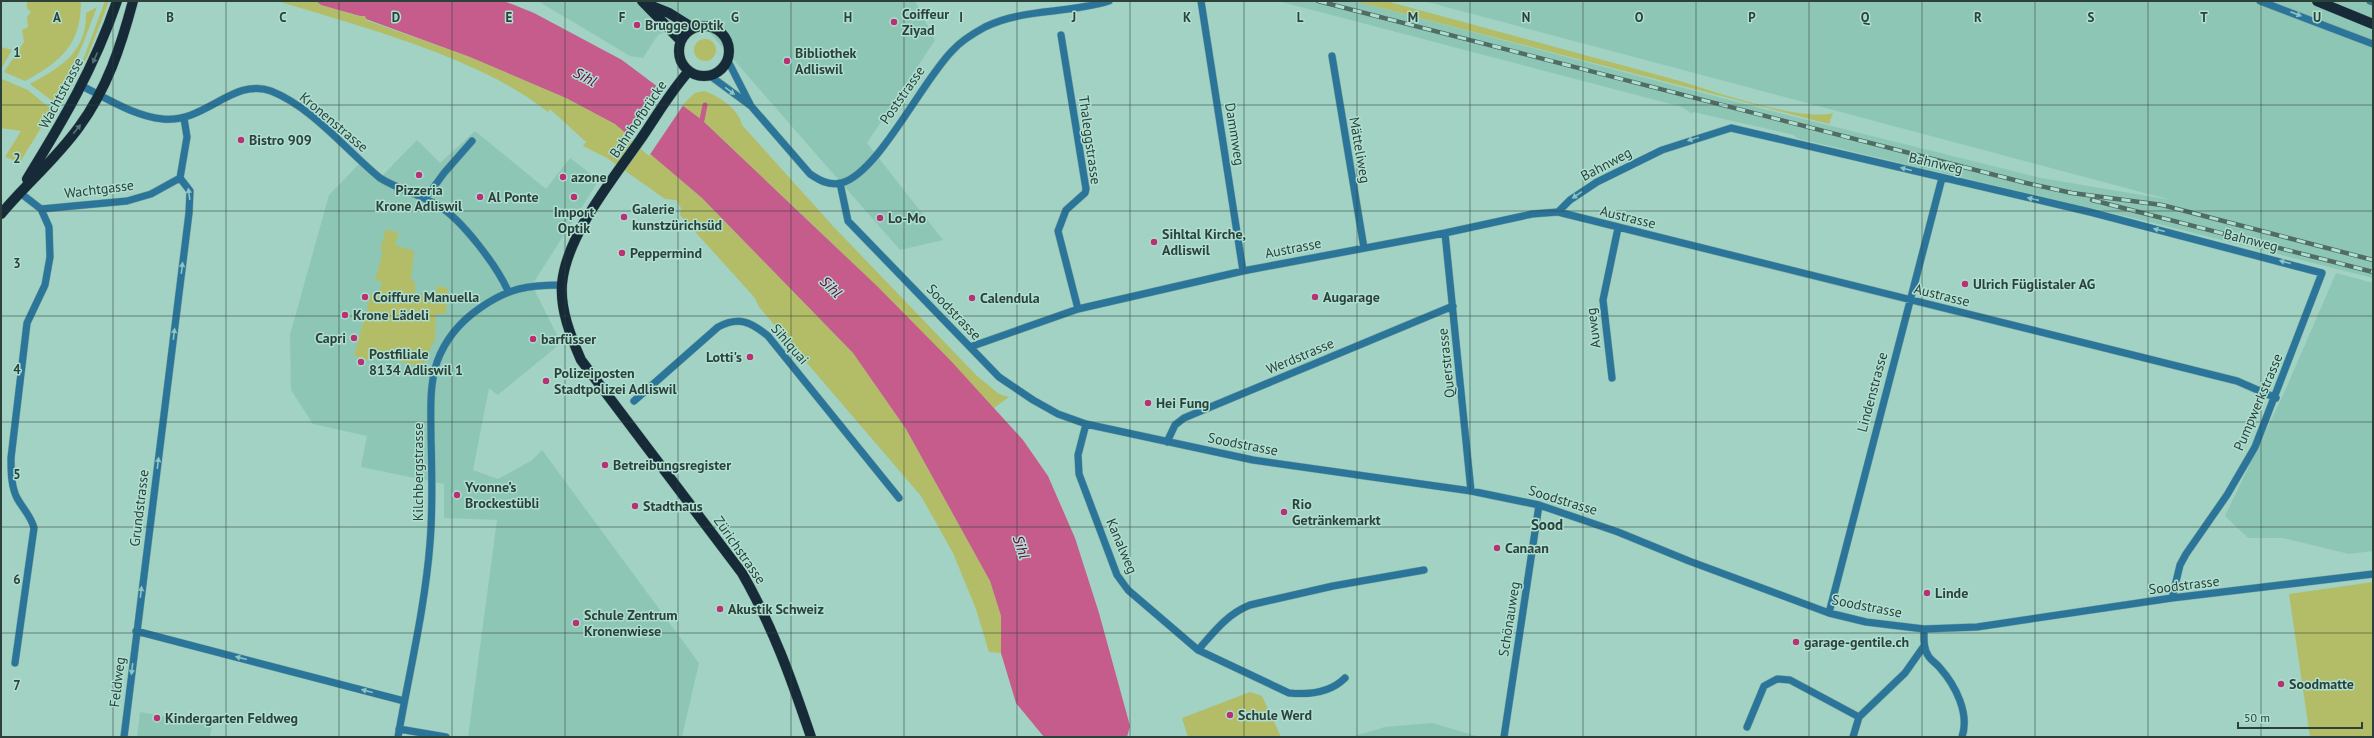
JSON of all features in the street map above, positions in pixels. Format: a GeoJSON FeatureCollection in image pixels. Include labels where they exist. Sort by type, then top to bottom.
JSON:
{"type":"FeatureCollection","features":[{"type":"Feature","properties":{"kind":"main road","name":"Wachtstrasse"},"geometry":{"type":"LineString","coordinates":[[19,192],[66,117],[82,86],[99,49],[117,1]]}},
{"type":"Feature","properties":{"kind":"main road","name":"Wachtstrasse"},"geometry":{"type":"LineString","coordinates":[[3,209],[52,159],[79,127],[100,95],[120,48],[133,1]]}},
{"type":"Feature","properties":{"kind":"main road"},"geometry":{"type":"LineString","coordinates":[[2317,1],[2373,24]]}},
{"type":"Feature","properties":{"kind":"main road"},"geometry":{"type":"LineString","coordinates":[[644,3],[669,13],[693,28]]}},
{"type":"Feature","properties":{"kind":"main road"},"geometry":{"type":"LineString","coordinates":[[644,3],[681,41]]}},
{"type":"Feature","properties":{"kind":"main road"},"geometry":{"type":"LineString","coordinates":[[707,26],[722,32],[730,49],[728,61],[720,70],[709,75],[698,75],[689,71],[681,60],[681,41],[693,28],[707,26]]}},
{"type":"Feature","properties":{"kind":"main road","name":"Bahnhofbrücke"},"geometry":{"type":"LineString","coordinates":[[610,183],[679,83],[689,71]]}},
{"type":"Feature","properties":{"kind":"main road","name":"Zürichstrasse"},"geometry":{"type":"LineString","coordinates":[[610,183],[575,239],[564,271],[562,285],[563,303],[571,338],[581,360],[742,573],[759,602],[784,658],[811,737]]}},
{"type":"Feature","properties":{"kind":"street","name":"Poststrasse"},"geometry":{"type":"LineString","coordinates":[[840,183],[858,174],[877,154],[942,63],[953,49],[968,38],[985,27],[1014,17],[1081,8],[1109,1]]}},
{"type":"Feature","properties":{"kind":"street","name":"Dammweg"},"geometry":{"type":"LineString","coordinates":[[1201,1],[1243,271]]}},
{"type":"Feature","properties":{"kind":"street"},"geometry":{"type":"LineString","coordinates":[[2260,1],[2373,44]]}},
{"type":"Feature","properties":{"kind":"street","name":"Thaleggstrasse"},"geometry":{"type":"LineString","coordinates":[[1061,35],[1086,189],[1085,193],[1066,210],[1058,231],[1078,309]]}},
{"type":"Feature","properties":{"kind":"street","name":"Mätteliweg"},"geometry":{"type":"LineString","coordinates":[[1332,56],[1364,248]]}},
{"type":"Feature","properties":{"kind":"street"},"geometry":{"type":"LineString","coordinates":[[728,61],[751,106]]}},
{"type":"Feature","properties":{"kind":"street"},"geometry":{"type":"LineString","coordinates":[[709,75],[751,106],[810,174],[821,181],[840,183]]}},
{"type":"Feature","properties":{"kind":"street","name":"Kronenstrasse"},"geometry":{"type":"LineString","coordinates":[[82,86],[145,116],[164,119],[184,118],[202,112],[237,91],[254,88],[271,91],[297,105],[380,178],[392,186],[425,199],[450,214],[467,232],[504,281],[508,291]]}},
{"type":"Feature","properties":{"kind":"street"},"geometry":{"type":"LineString","coordinates":[[180,178],[187,137],[184,118]]}},
{"type":"Feature","properties":{"kind":"street","name":"Bahnweg"},"geometry":{"type":"LineString","coordinates":[[1558,212],[1570,200],[1596,182],[1662,150],[1731,128],[2090,212],[2322,273]]}},
{"type":"Feature","properties":{"kind":"street"},"geometry":{"type":"LineString","coordinates":[[425,199],[444,172],[472,141]]}},
{"type":"Feature","properties":{"kind":"street","name":"Wachtgasse"},"geometry":{"type":"LineString","coordinates":[[41,209],[127,201],[151,194],[180,178]]}},
{"type":"Feature","properties":{"kind":"street","name":"Grundstrasse"},"geometry":{"type":"LineString","coordinates":[[136,631],[189,213],[190,191],[180,178]]}},
{"type":"Feature","properties":{"kind":"street","name":"Lindenstrasse"},"geometry":{"type":"LineString","coordinates":[[1829,613],[1909,300],[1942,178]]}},
{"type":"Feature","properties":{"kind":"street","name":"Soodstrasse"},"geometry":{"type":"LineString","coordinates":[[840,183],[848,221],[999,377],[1012,387],[1058,414],[1086,424],[1167,442],[1290,466],[1471,491],[1539,505],[1611,529],[1689,561],[1829,613],[1866,622],[1924,629],[1977,627],[2172,598],[2373,574]]}},
{"type":"Feature","properties":{"kind":"street"},"geometry":{"type":"LineString","coordinates":[[15,663],[34,528],[31,518],[17,498],[12,479],[11,458],[27,323],[45,284],[50,257],[49,227],[41,209],[19,192]]}},
{"type":"Feature","properties":{"kind":"street","name":"Austrasse"},"geometry":{"type":"LineString","coordinates":[[970,347],[1078,309],[1243,271],[1445,233],[1532,214],[1558,212],[2237,381],[2276,398]]}},
{"type":"Feature","properties":{"kind":"street","name":"Auweg"},"geometry":{"type":"LineString","coordinates":[[1612,378],[1603,300],[1618,228]]}},
{"type":"Feature","properties":{"kind":"street","name":"Querstrasse"},"geometry":{"type":"LineString","coordinates":[[1445,233],[1471,491]]}},
{"type":"Feature","properties":{"kind":"street","name":"Pumpwerkstrasse"},"geometry":{"type":"LineString","coordinates":[[2172,598],[2180,565],[2227,495],[2255,447],[2276,398],[2322,273]]}},
{"type":"Feature","properties":{"kind":"street","name":"Kilchbergstrasse"},"geometry":{"type":"LineString","coordinates":[[398,737],[430,542],[432,382],[437,362],[447,342],[471,315],[508,291],[532,285],[562,285]]}},
{"type":"Feature","properties":{"kind":"street","name":"Werdstrasse"},"geometry":{"type":"LineString","coordinates":[[1167,442],[1176,425],[1184,418],[1453,306]]}},
{"type":"Feature","properties":{"kind":"street","name":"Sihlquai"},"geometry":{"type":"LineString","coordinates":[[634,401],[718,327],[733,321],[745,321],[755,325],[768,336],[899,498]]}},
{"type":"Feature","properties":{"kind":"street","name":"Kanalweg"},"geometry":{"type":"LineString","coordinates":[[1086,424],[1078,455],[1079,474],[1117,575],[1128,590],[1198,650],[1289,693],[1305,694],[1329,689],[1344,678]]}},
{"type":"Feature","properties":{"kind":"street","name":"Schönauweg"},"geometry":{"type":"LineString","coordinates":[[1504,737],[1539,505]]}},
{"type":"Feature","properties":{"kind":"street"},"geometry":{"type":"LineString","coordinates":[[1198,650],[1227,618],[1244,607],[1333,586],[1424,570]]}},
{"type":"Feature","properties":{"kind":"street"},"geometry":{"type":"LineString","coordinates":[[1924,629],[1924,646],[1929,657],[1948,677],[1959,696],[1963,714],[1962,737]]}},
{"type":"Feature","properties":{"kind":"street"},"geometry":{"type":"LineString","coordinates":[[136,631],[404,701]]}},
{"type":"Feature","properties":{"kind":"street","name":"Feldweg"},"geometry":{"type":"LineString","coordinates":[[124,737],[136,631]]}},
{"type":"Feature","properties":{"kind":"street"},"geometry":{"type":"LineString","coordinates":[[1853,737],[1859,717],[1906,673],[1924,646]]}},
{"type":"Feature","properties":{"kind":"street"},"geometry":{"type":"LineString","coordinates":[[1747,727],[1764,686],[1777,679],[1790,680],[1859,717]]}},
{"type":"Feature","properties":{"kind":"street"},"geometry":{"type":"LineString","coordinates":[[399,728],[446,737]]}},
{"type":"Feature","properties":{"kind":"shaded area"},"geometry":{"type":"Polygon","coordinates":[[[538,1],[915,1],[935,40],[867,143],[943,240],[900,250],[697,18],[658,35],[643,58],[630,56],[538,1]]]}},
{"type":"Feature","properties":{"kind":"shaded area"},"geometry":{"type":"Polygon","coordinates":[[[1278,1],[1354,1],[1775,112],[2041,178],[2171,200],[1424,1],[2373,1],[2373,278],[2150,222],[1796,138],[1794,135],[1693,112],[1692,114],[1682,107],[1278,1]]]}},
{"type":"Feature","properties":{"kind":"shaded area"},"geometry":{"type":"Polygon","coordinates":[[[475,131],[546,189],[570,158],[599,180],[532,285],[561,343],[498,395],[489,388],[473,470],[498,479],[531,461],[542,450],[699,663],[682,737],[468,737],[497,520],[444,518],[444,484],[361,467],[367,436],[313,424],[291,390],[290,335],[329,195],[361,162],[380,178],[417,140],[440,163],[475,131]]]}},
{"type":"Feature","properties":{"kind":"shaded area"},"geometry":{"type":"Polygon","coordinates":[[[2336,273],[2373,283],[2373,551],[2349,554],[2283,538],[2248,538],[2225,516],[2285,391],[2336,273]]]}},
{"type":"Feature","properties":{"kind":"shaded area","name":"Kindergarten Feldweg"},"geometry":{"type":"Polygon","coordinates":[[[140,712],[212,725],[210,737],[137,737],[140,712]]]}},
{"type":"Feature","properties":{"kind":"shaded area","name":"Schule Werd"},"geometry":{"type":"Polygon","coordinates":[[[1432,723],[1480,737],[1351,737],[1385,727],[1432,723]]]}},
{"type":"Feature","properties":{"kind":"green space"},"geometry":{"type":"Polygon","coordinates":[[[27,1],[80,1],[81,4],[80,19],[77,31],[66,51],[48,67],[25,81],[4,72],[24,42],[22,30],[28,27],[27,17],[31,12],[27,8],[27,1]]]}},
{"type":"Feature","properties":{"kind":"green space"},"geometry":{"type":"Polygon","coordinates":[[[105,1],[109,1],[88,55],[60,108],[83,60],[105,1]]]}},
{"type":"Feature","properties":{"kind":"green space"},"geometry":{"type":"Polygon","coordinates":[[[277,1],[316,1],[321,5],[359,16],[365,15],[366,20],[470,57],[566,98],[615,124],[702,198],[853,353],[906,429],[990,581],[1001,616],[1001,653],[989,652],[976,609],[953,553],[921,496],[759,307],[755,298],[680,215],[681,208],[676,200],[665,199],[607,158],[583,146],[586,142],[550,109],[548,112],[521,93],[489,75],[455,60],[382,33],[277,1]]]}},
{"type":"Feature","properties":{"kind":"green space"},"geometry":{"type":"Polygon","coordinates":[[[1354,1],[1386,1],[1680,81],[1757,104],[1801,113],[1819,115],[1833,113],[1829,124],[1354,1]]]}},
{"type":"Feature","properties":{"kind":"green space"},"geometry":{"type":"Polygon","coordinates":[[[97,7],[82,46],[55,103],[30,84],[52,72],[70,57],[82,38],[85,27],[86,13],[97,7]]]}},
{"type":"Feature","properties":{"kind":"green space"},"geometry":{"type":"Polygon","coordinates":[[[705,39],[713,42],[716,50],[713,58],[705,61],[697,58],[694,50],[697,42],[705,39]]]}},
{"type":"Feature","properties":{"kind":"green space"},"geometry":{"type":"Polygon","coordinates":[[[1,47],[12,50],[1,69],[1,47]]]}},
{"type":"Feature","properties":{"kind":"green space"},"geometry":{"type":"Polygon","coordinates":[[[2,79],[28,90],[52,110],[20,162],[5,157],[21,131],[1,128],[2,79]]]}},
{"type":"Feature","properties":{"kind":"green space"},"geometry":{"type":"Polygon","coordinates":[[[704,91],[716,96],[733,109],[742,125],[832,225],[976,375],[999,394],[1009,397],[994,408],[959,370],[851,261],[702,120],[682,105],[695,93],[704,91]]]}},
{"type":"Feature","properties":{"kind":"green space"},"geometry":{"type":"Polygon","coordinates":[[[386,229],[399,233],[395,245],[414,251],[411,280],[415,281],[415,294],[435,299],[437,286],[448,288],[446,314],[436,314],[435,339],[422,367],[374,355],[373,361],[354,356],[371,294],[378,295],[382,282],[375,280],[383,251],[380,250],[386,229]]]}},
{"type":"Feature","properties":{"kind":"green space"},"geometry":{"type":"Polygon","coordinates":[[[2373,582],[2373,737],[2310,737],[2289,594],[2373,582]]]}},
{"type":"Feature","properties":{"kind":"green space","name":"Schule Werd"},"geometry":{"type":"Polygon","coordinates":[[[1250,692],[1262,696],[1281,737],[1188,737],[1182,718],[1250,692]]]}},
{"type":"Feature","properties":{"kind":"water","name":"Sihl"},"geometry":{"type":"Polygon","coordinates":[[[316,1],[504,1],[534,13],[622,60],[702,120],[878,287],[951,361],[1023,440],[1048,476],[1075,538],[1099,613],[1130,726],[1127,737],[1044,737],[1016,703],[1001,653],[1001,616],[990,581],[906,429],[853,353],[702,198],[615,124],[566,98],[470,57],[366,19],[365,16],[360,16],[321,5],[316,1]]]}},
{"type":"Feature","properties":{"kind":"pier"},"geometry":{"type":"Polygon","coordinates":[[[658,85],[684,104],[649,156],[624,135],[658,85]]]}},
{"type":"Feature","properties":{"kind":"waterway"},"geometry":{"type":"LineString","coordinates":[[698,124],[702,120],[705,105]]}},
{"type":"Feature","properties":{"kind":"railway"},"geometry":{"type":"LineString","coordinates":[[1318,1],[2026,183],[2072,193],[2162,205],[2373,260]]}},
{"type":"Feature","properties":{"kind":"railway"},"geometry":{"type":"LineString","coordinates":[[2092,200],[2373,272]]}},
{"type":"Feature","properties":{"kind":"place","name":"Coiffeur Ziyad"},"geometry":{"type":"Point","coordinates":[894,22]}},
{"type":"Feature","properties":{"kind":"place","name":"Brugge Optik"},"geometry":{"type":"Point","coordinates":[637,25]}},
{"type":"Feature","properties":{"kind":"place","name":"Bibliothek Adliswil"},"geometry":{"type":"Point","coordinates":[787,61]}},
{"type":"Feature","properties":{"kind":"place","name":"Bistro 909"},"geometry":{"type":"Point","coordinates":[241,140]}},
{"type":"Feature","properties":{"kind":"place","name":"Pizzeria Krone Adliswil"},"geometry":{"type":"Point","coordinates":[419,175]}},
{"type":"Feature","properties":{"kind":"place","name":"azone"},"geometry":{"type":"Point","coordinates":[563,177]}},
{"type":"Feature","properties":{"kind":"place","name":"Al Ponte"},"geometry":{"type":"Point","coordinates":[480,197]}},
{"type":"Feature","properties":{"kind":"place","name":"Import Optik"},"geometry":{"type":"Point","coordinates":[574,197]}},
{"type":"Feature","properties":{"kind":"place","name":"Galerie kunstzürichsüd"},"geometry":{"type":"Point","coordinates":[624,217]}},
{"type":"Feature","properties":{"kind":"place","name":"Lo-Mo"},"geometry":{"type":"Point","coordinates":[880,218]}},
{"type":"Feature","properties":{"kind":"place","name":"Sihltal Kirche, Adliswil"},"geometry":{"type":"Point","coordinates":[1154,242]}},
{"type":"Feature","properties":{"kind":"place","name":"Peppermind"},"geometry":{"type":"Point","coordinates":[622,253]}},
{"type":"Feature","properties":{"kind":"place","name":"Ulrich Füglistaler AG"},"geometry":{"type":"Point","coordinates":[1965,284]}},
{"type":"Feature","properties":{"kind":"place","name":"Coiffure Manuella"},"geometry":{"type":"Point","coordinates":[365,297]}},
{"type":"Feature","properties":{"kind":"place","name":"Augarage"},"geometry":{"type":"Point","coordinates":[1315,297]}},
{"type":"Feature","properties":{"kind":"place","name":"Calendula"},"geometry":{"type":"Point","coordinates":[972,298]}},
{"type":"Feature","properties":{"kind":"place","name":"Krone Lädeli"},"geometry":{"type":"Point","coordinates":[345,315]}},
{"type":"Feature","properties":{"kind":"place","name":"Capri"},"geometry":{"type":"Point","coordinates":[354,338]}},
{"type":"Feature","properties":{"kind":"place","name":"barfüsser"},"geometry":{"type":"Point","coordinates":[533,339]}},
{"type":"Feature","properties":{"kind":"place","name":"Lotti's"},"geometry":{"type":"Point","coordinates":[750,357]}},
{"type":"Feature","properties":{"kind":"place","name":"Postfiliale 8134 Adliswil 1"},"geometry":{"type":"Point","coordinates":[361,362]}},
{"type":"Feature","properties":{"kind":"place","name":"Polizeiposten Stadtpolizei Adliswil"},"geometry":{"type":"Point","coordinates":[546,381]}},
{"type":"Feature","properties":{"kind":"place","name":"Hei Fung"},"geometry":{"type":"Point","coordinates":[1148,403]}},
{"type":"Feature","properties":{"kind":"place","name":"Betreibungsregister"},"geometry":{"type":"Point","coordinates":[605,465]}},
{"type":"Feature","properties":{"kind":"place","name":"Yvonne’s Brockestübli"},"geometry":{"type":"Point","coordinates":[457,495]}},
{"type":"Feature","properties":{"kind":"place","name":"Stadthaus"},"geometry":{"type":"Point","coordinates":[635,506]}},
{"type":"Feature","properties":{"kind":"place","name":"Rio Getränkemarkt"},"geometry":{"type":"Point","coordinates":[1284,512]}},
{"type":"Feature","properties":{"kind":"place","name":"Canaan"},"geometry":{"type":"Point","coordinates":[1497,548]}},
{"type":"Feature","properties":{"kind":"place","name":"Linde"},"geometry":{"type":"Point","coordinates":[1927,593]}},
{"type":"Feature","properties":{"kind":"place","name":"Akustik Schweiz"},"geometry":{"type":"Point","coordinates":[720,609]}},
{"type":"Feature","properties":{"kind":"place","name":"Schule Zentrum Kronenwiese"},"geometry":{"type":"Point","coordinates":[576,623]}},
{"type":"Feature","properties":{"kind":"place","name":"garage-gentile.ch"},"geometry":{"type":"Point","coordinates":[1796,642]}},
{"type":"Feature","properties":{"kind":"place","name":"Soodmatte"},"geometry":{"type":"Point","coordinates":[2281,684]}},
{"type":"Feature","properties":{"kind":"place","name":"Schule Werd"},"geometry":{"type":"Point","coordinates":[1230,715]}},
{"type":"Feature","properties":{"kind":"place","name":"Kindergarten Feldweg"},"geometry":{"type":"Point","coordinates":[157,718]}},
{"type":"Feature","properties":{"kind":"district","name":"Sood"},"geometry":{"type":"Point","coordinates":[1547,525]}}]}
